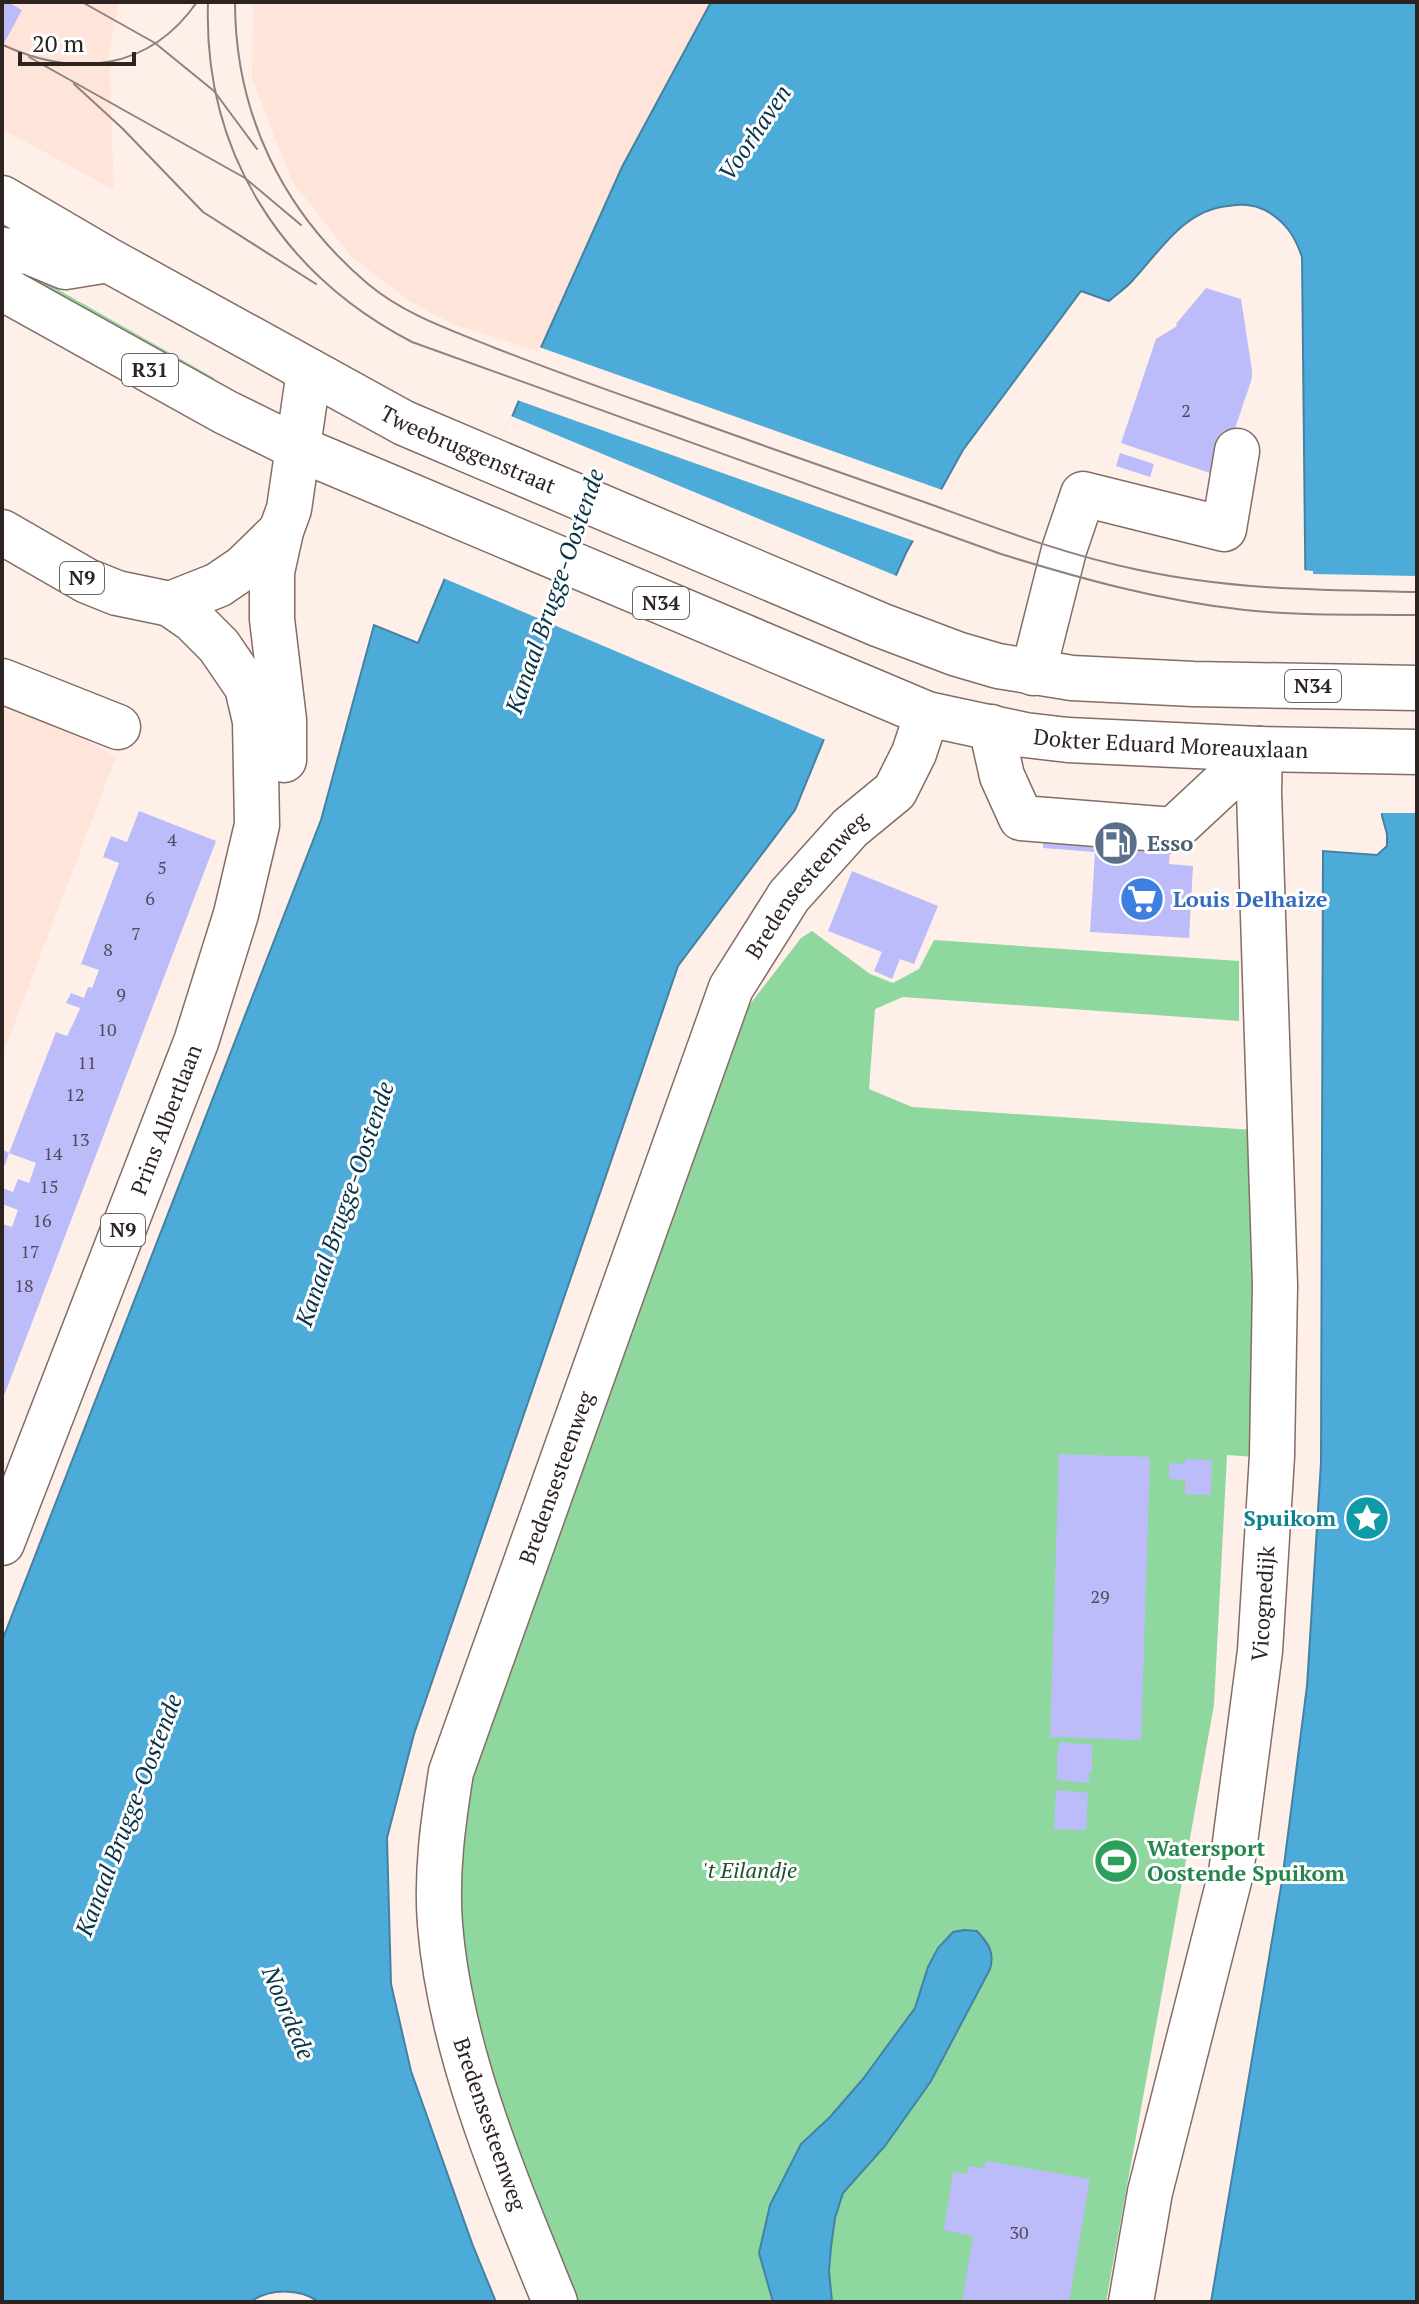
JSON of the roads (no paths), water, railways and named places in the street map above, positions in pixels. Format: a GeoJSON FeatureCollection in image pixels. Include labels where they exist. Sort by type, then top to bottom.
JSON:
{"type":"FeatureCollection","features":[{"type":"Feature","properties":{"kind":"main road","name":"Tweebruggenstraat"},"geometry":{"type":"LineString","coordinates":[[2,198],[404,423],[880,625],[957,654],[1033,673]]}},
{"type":"Feature","properties":{"kind":"main road"},"geometry":{"type":"LineString","coordinates":[[2,250],[29,252],[65,267],[108,260]]}},
{"type":"Feature","properties":{"kind":"main road","name":"R31"},"geometry":{"type":"LineString","coordinates":[[2,288],[225,412],[300,449]]}},
{"type":"Feature","properties":{"kind":"main road","name":"Prins Albertlaan"},"geometry":{"type":"LineString","coordinates":[[257,825],[283,781],[284,720],[272,619],[272,572],[289,509],[309,371]]}},
{"type":"Feature","properties":{"kind":"main road","name":"N34"},"geometry":{"type":"LineString","coordinates":[[300,449],[855,685],[920,734]]}},
{"type":"Feature","properties":{"kind":"main road"},"geometry":{"type":"LineString","coordinates":[[1033,673],[1042,629],[1083,494],[1224,529],[1237,451]]}},
{"type":"Feature","properties":{"kind":"main road"},"geometry":{"type":"LineString","coordinates":[[170,604],[218,585],[243,568],[281,531]]}},
{"type":"Feature","properties":{"kind":"main road","name":"N9"},"geometry":{"type":"LineString","coordinates":[[2,532],[87,581],[117,593],[170,604]]}},
{"type":"Feature","properties":{"kind":"main road","name":"Prins Albertlaan"},"geometry":{"type":"LineString","coordinates":[[5,1526],[196,1042],[236,914],[257,825],[255,721],[247,687],[219,646],[193,620],[170,604]]}},
{"type":"Feature","properties":{"kind":"main road","name":"N34"},"geometry":{"type":"LineString","coordinates":[[1033,673],[1193,684],[1396,687]]}},
{"type":"Feature","properties":{"kind":"main road"},"geometry":{"type":"LineString","coordinates":[[2,681],[118,727]]}},
{"type":"Feature","properties":{"kind":"main road"},"geometry":{"type":"LineString","coordinates":[[991,727],[1002,776],[1021,818],[1173,830],[1260,749]]}},
{"type":"Feature","properties":{"kind":"main road","name":"Dokter Eduard Moreauxlaan"},"geometry":{"type":"LineString","coordinates":[[920,734],[991,727],[1068,740],[1417,752]]}},
{"type":"Feature","properties":{"kind":"main road","name":"Bredensesteenweg"},"geometry":{"type":"LineString","coordinates":[[555,2302],[486,2121],[453,2015],[440,1923],[440,1842],[451,1772],[731,988],[789,896],[850,828],[895,791],[920,734]]}},
{"type":"Feature","properties":{"kind":"main road","name":"Vicognedijk"},"geometry":{"type":"LineString","coordinates":[[1131,2302],[1150,2192],[1231,1873],[1260,1651],[1272,1456],[1275,1285],[1260,749]]}},
{"type":"Feature","properties":{"kind":"water"},"geometry":{"type":"Polygon","coordinates":[[[711,2],[1417,2],[1417,2302],[1211,2302],[1282,1881],[1307,1686],[1321,1463],[1323,851],[1377,855],[1387,846],[1382,816],[1381,646],[1306,636],[1302,257],[1284,224],[1265,210],[1242,205],[1212,209],[1198,215],[1174,234],[1130,283],[1109,301],[1081,291],[963,450],[906,553],[842,695],[795,810],[678,966],[414,1734],[387,1838],[391,1984],[411,2071],[496,2302],[319,2302],[303,2294],[275,2292],[250,2302],[2,2302],[2,1641],[321,820],[374,625],[418,643],[539,352],[622,167],[711,2]]]}},
{"type":"Feature","properties":{"kind":"water"},"geometry":{"type":"Polygon","coordinates":[[[977,1931],[987,1944],[992,1958],[990,1969],[931,2081],[885,2146],[843,2193],[831,2247],[829,2271],[832,2302],[773,2302],[759,2253],[770,2205],[801,2144],[863,2079],[915,2008],[928,1967],[938,1948],[953,1932],[977,1931]]]}},
{"type":"Feature","properties":{"kind":"tram line"},"geometry":{"type":"LineString","coordinates":[[82,2],[155,43],[214,91],[257,149]]}},
{"type":"Feature","properties":{"kind":"tram line"},"geometry":{"type":"LineString","coordinates":[[3,45],[57,62],[109,62],[134,55],[157,42],[178,25],[197,2]]}},
{"type":"Feature","properties":{"kind":"tram line"},"geometry":{"type":"LineString","coordinates":[[208,2],[210,57],[219,108],[236,157],[259,202],[289,244],[324,281],[365,314],[412,342],[1001,554],[1092,580],[1152,595],[1245,610],[1417,615]]}},
{"type":"Feature","properties":{"kind":"tram line"},"geometry":{"type":"LineString","coordinates":[[235,2],[237,43],[244,83],[270,158],[289,193],[338,256],[382,295],[413,313],[592,384],[1085,557],[1208,582],[1277,588],[1417,592]]}},
{"type":"Feature","properties":{"kind":"tram line"},"geometry":{"type":"LineString","coordinates":[[29,57],[245,178],[301,225]]}},
{"type":"Feature","properties":{"kind":"tram line"},"geometry":{"type":"LineString","coordinates":[[74,84],[123,129],[203,212],[316,284]]}},
{"type":"Feature","properties":{"kind":"place","name":"Esso"},"geometry":{"type":"Point","coordinates":[1116,843]}},
{"type":"Feature","properties":{"kind":"place","name":"Louis Delhaize"},"geometry":{"type":"Point","coordinates":[1142,899]}},
{"type":"Feature","properties":{"kind":"place","name":"Spuikom"},"geometry":{"type":"Point","coordinates":[1367,1518]}},
{"type":"Feature","properties":{"kind":"place","name":"Watersport Oostende Spuikom"},"geometry":{"type":"Point","coordinates":[1116,1861]}},
{"type":"Feature","properties":{"kind":"water label","name":"Voorhaven"},"geometry":{"type":"Point","coordinates":[755,133]}},
{"type":"Feature","properties":{"kind":"water label","name":"Kanaal Brugge-Oostende"},"geometry":{"type":"Point","coordinates":[555,591]}},
{"type":"Feature","properties":{"kind":"water label","name":"Kanaal Brugge-Oostende"},"geometry":{"type":"Point","coordinates":[345,1204]}},
{"type":"Feature","properties":{"kind":"water label","name":"Kanaal Brugge-Oostende"},"geometry":{"type":"Point","coordinates":[129,1815]}},
{"type":"Feature","properties":{"kind":"water label","name":"Noordede"},"geometry":{"type":"Point","coordinates":[288,2013]}},
{"type":"Feature","properties":{"kind":"park label","name":"'t Eilandje"},"geometry":{"type":"Point","coordinates":[750,1870]}}]}
